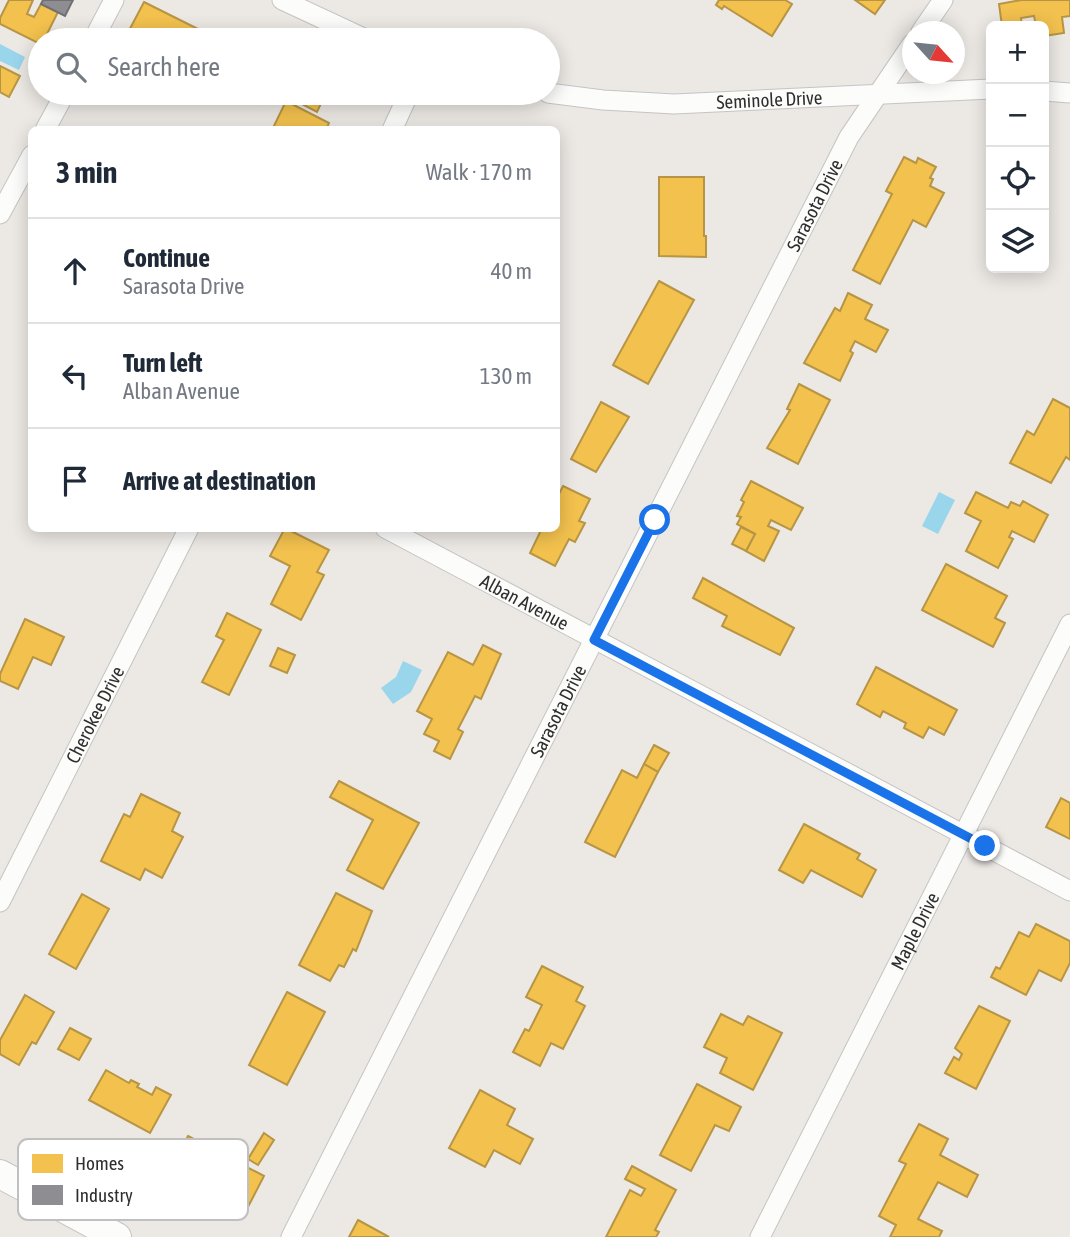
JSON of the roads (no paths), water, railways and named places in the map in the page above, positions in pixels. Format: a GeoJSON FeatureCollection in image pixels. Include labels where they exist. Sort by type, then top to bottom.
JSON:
{"type":"FeatureCollection","features":[{"type":"Feature","properties":{"kind":"main road"},"geometry":{"type":"LineString","coordinates":[[0,1174],[18,1184]]}},
{"type":"Feature","properties":{"kind":"main road"},"geometry":{"type":"LineString","coordinates":[[85,1220],[117,1237]]}},
{"type":"Feature","properties":{"kind":"street"},"geometry":{"type":"LineString","coordinates":[[99,28],[114,0]]}},
{"type":"Feature","properties":{"kind":"street"},"geometry":{"type":"LineString","coordinates":[[929,21],[943,0]]}},
{"type":"Feature","properties":{"kind":"street"},"geometry":{"type":"LineString","coordinates":[[288,1],[343,28]]}},
{"type":"Feature","properties":{"kind":"street","name":"Sarasota Drive"},"geometry":{"type":"LineString","coordinates":[[291,1237],[849,137],[902,58]]}},
{"type":"Feature","properties":{"kind":"street","name":"Seminole Drive"},"geometry":{"type":"LineString","coordinates":[[560,95],[674,104],[986,89]]}},
{"type":"Feature","properties":{"kind":"street"},"geometry":{"type":"LineString","coordinates":[[1049,91],[1070,93]]}},
{"type":"Feature","properties":{"kind":"street"},"geometry":{"type":"LineString","coordinates":[[47,126],[59,105]]}},
{"type":"Feature","properties":{"kind":"street"},"geometry":{"type":"LineString","coordinates":[[394,126],[404,105]]}},
{"type":"Feature","properties":{"kind":"street"},"geometry":{"type":"LineString","coordinates":[[0,214],[28,162]]}},
{"type":"Feature","properties":{"kind":"street","name":"Cherokee Drive"},"geometry":{"type":"LineString","coordinates":[[0,902],[188,532]]}},
{"type":"Feature","properties":{"kind":"street","name":"Alban Avenue"},"geometry":{"type":"LineString","coordinates":[[392,532],[1070,891]]}},
{"type":"Feature","properties":{"kind":"street","name":"Maple Drive"},"geometry":{"type":"LineString","coordinates":[[760,1237],[1070,624]]}},
{"type":"Feature","properties":{"kind":"water"},"geometry":{"type":"Polygon","coordinates":[[[0,44],[25,57],[19,70],[0,61],[0,44]]]}},
{"type":"Feature","properties":{"kind":"water"},"geometry":{"type":"Polygon","coordinates":[[[939,492],[955,500],[938,534],[922,526],[939,492]]]}},
{"type":"Feature","properties":{"kind":"water"},"geometry":{"type":"Polygon","coordinates":[[[403,661],[422,670],[411,692],[393,704],[381,688],[396,677],[403,661]]]}}]}
